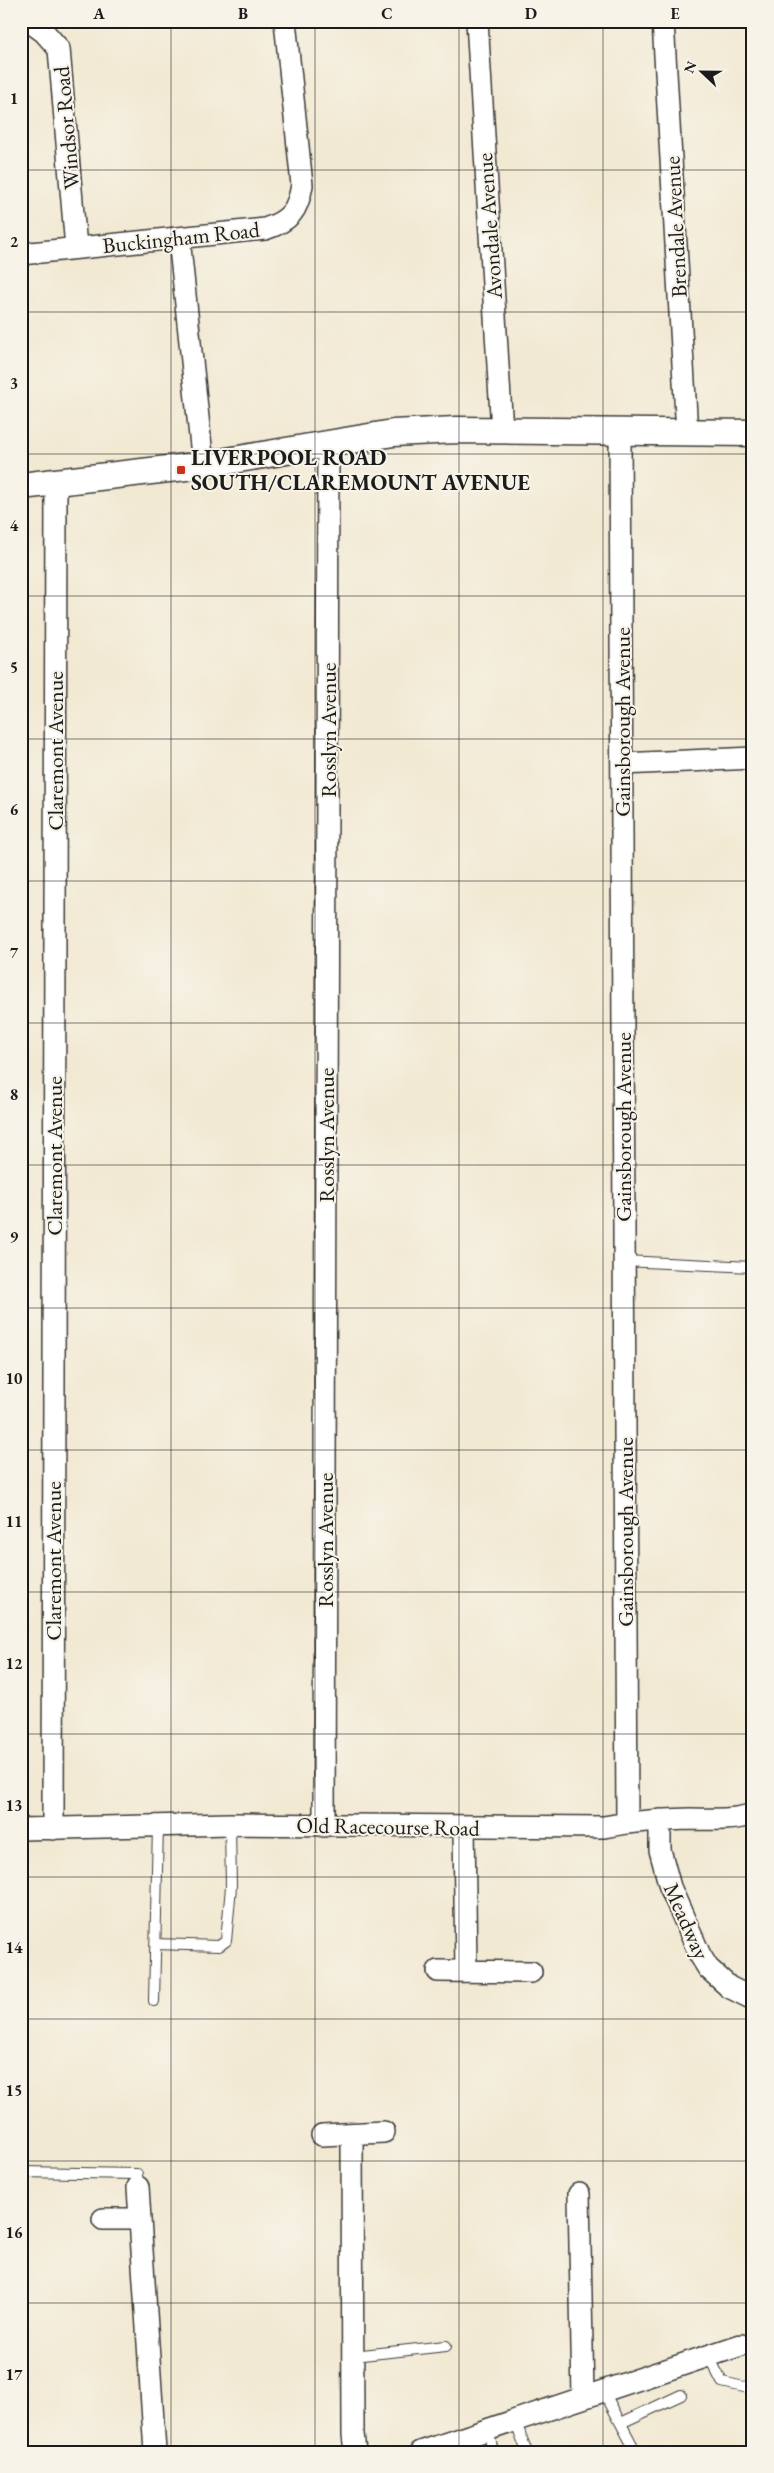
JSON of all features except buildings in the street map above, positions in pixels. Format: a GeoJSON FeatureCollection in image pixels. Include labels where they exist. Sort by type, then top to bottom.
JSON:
{"type":"FeatureCollection","features":[{"type":"Feature","properties":{"kind":"street","name":"Windsor Road"},"geometry":{"type":"LineString","coordinates":[[29,21],[44,32],[59,49],[76,248]]}},
{"type":"Feature","properties":{"kind":"street","name":"Buckingham Road"},"geometry":{"type":"LineString","coordinates":[[21,254],[266,229],[280,224],[290,215],[300,201],[302,184],[285,21]]}},
{"type":"Feature","properties":{"kind":"street","name":"Avondale Avenue"},"geometry":{"type":"LineString","coordinates":[[477,21],[502,431]]}},
{"type":"Feature","properties":{"kind":"street","name":"Brendale Avenue"},"geometry":{"type":"LineString","coordinates":[[663,21],[688,433]]}},
{"type":"Feature","properties":{"kind":"street"},"geometry":{"type":"LineString","coordinates":[[179,238],[203,465]]}},
{"type":"Feature","properties":{"kind":"street"},"geometry":{"type":"LineString","coordinates":[[21,486],[203,465],[393,433],[456,430],[753,433]]}},
{"type":"Feature","properties":{"kind":"street","name":"Gainsborough Avenue"},"geometry":{"type":"LineString","coordinates":[[620,433],[623,1260],[628,1822]]}},
{"type":"Feature","properties":{"kind":"street","name":"Rosslyn Avenue"},"geometry":{"type":"LineString","coordinates":[[324,1826],[328,444]]}},
{"type":"Feature","properties":{"kind":"street","name":"Claremont Avenue"},"geometry":{"type":"LineString","coordinates":[[53,1829],[56,483]]}},
{"type":"Feature","properties":{"kind":"street"},"geometry":{"type":"LineString","coordinates":[[622,764],[753,758]]}},
{"type":"Feature","properties":{"kind":"street","name":"Old Racecourse Road"},"geometry":{"type":"LineString","coordinates":[[21,1829],[230,1824],[604,1827],[628,1822],[734,1818],[753,1814]]}},
{"type":"Feature","properties":{"kind":"street","name":"Meadway"},"geometry":{"type":"LineString","coordinates":[[660,1820],[660,1850],[670,1887],[700,1955],[708,1968],[729,1987],[753,1999]]}},
{"type":"Feature","properties":{"kind":"street"},"geometry":{"type":"LineString","coordinates":[[464,1827],[466,1971]]}},
{"type":"Feature","properties":{"kind":"street"},"geometry":{"type":"LineString","coordinates":[[438,1971],[531,1972]]}},
{"type":"Feature","properties":{"kind":"street"},"geometry":{"type":"LineString","coordinates":[[322,2135],[384,2132]]}},
{"type":"Feature","properties":{"kind":"street"},"geometry":{"type":"LineString","coordinates":[[352,2134],[353,2434],[355,2452]]}},
{"type":"Feature","properties":{"kind":"street"},"geometry":{"type":"LineString","coordinates":[[138,2187],[155,2452]]}},
{"type":"Feature","properties":{"kind":"street"},"geometry":{"type":"LineString","coordinates":[[579,2194],[583,2397]]}},
{"type":"Feature","properties":{"kind":"street"},"geometry":{"type":"LineString","coordinates":[[103,2219],[140,2219]]}},
{"type":"Feature","properties":{"kind":"street"},"geometry":{"type":"LineString","coordinates":[[421,2452],[741,2345]]}},
{"type":"Feature","properties":{"kind":"lane"},"geometry":{"type":"LineString","coordinates":[[623,1260],[753,1267]]}},
{"type":"Feature","properties":{"kind":"lane"},"geometry":{"type":"LineString","coordinates":[[155,1944],[219,1946],[226,1941],[231,1887],[230,1824]]}},
{"type":"Feature","properties":{"kind":"lane"},"geometry":{"type":"LineString","coordinates":[[154,2001],[158,1826]]}},
{"type":"Feature","properties":{"kind":"lane"},"geometry":{"type":"LineString","coordinates":[[21,2172],[138,2174],[138,2187]]}},
{"type":"Feature","properties":{"kind":"lane"},"geometry":{"type":"LineString","coordinates":[[353,2356],[446,2346]]}},
{"type":"Feature","properties":{"kind":"lane"},"geometry":{"type":"LineString","coordinates":[[708,2355],[722,2382],[744,2387],[753,2385]]}},
{"type":"Feature","properties":{"kind":"lane"},"geometry":{"type":"LineString","coordinates":[[603,2390],[636,2452]]}},
{"type":"Feature","properties":{"kind":"lane"},"geometry":{"type":"LineString","coordinates":[[621,2423],[681,2395]]}},
{"type":"Feature","properties":{"kind":"lane"},"geometry":{"type":"LineString","coordinates":[[515,2420],[526,2452]]}},
{"type":"Feature","properties":{"kind":"lane"},"geometry":{"type":"LineString","coordinates":[[488,2429],[493,2452]]}},
{"type":"Feature","properties":{"kind":"place","name":"LIVERPOOL ROAD SOUTH/CLAREMOUNT AVENUE"},"geometry":{"type":"Point","coordinates":[181,470]}}]}
